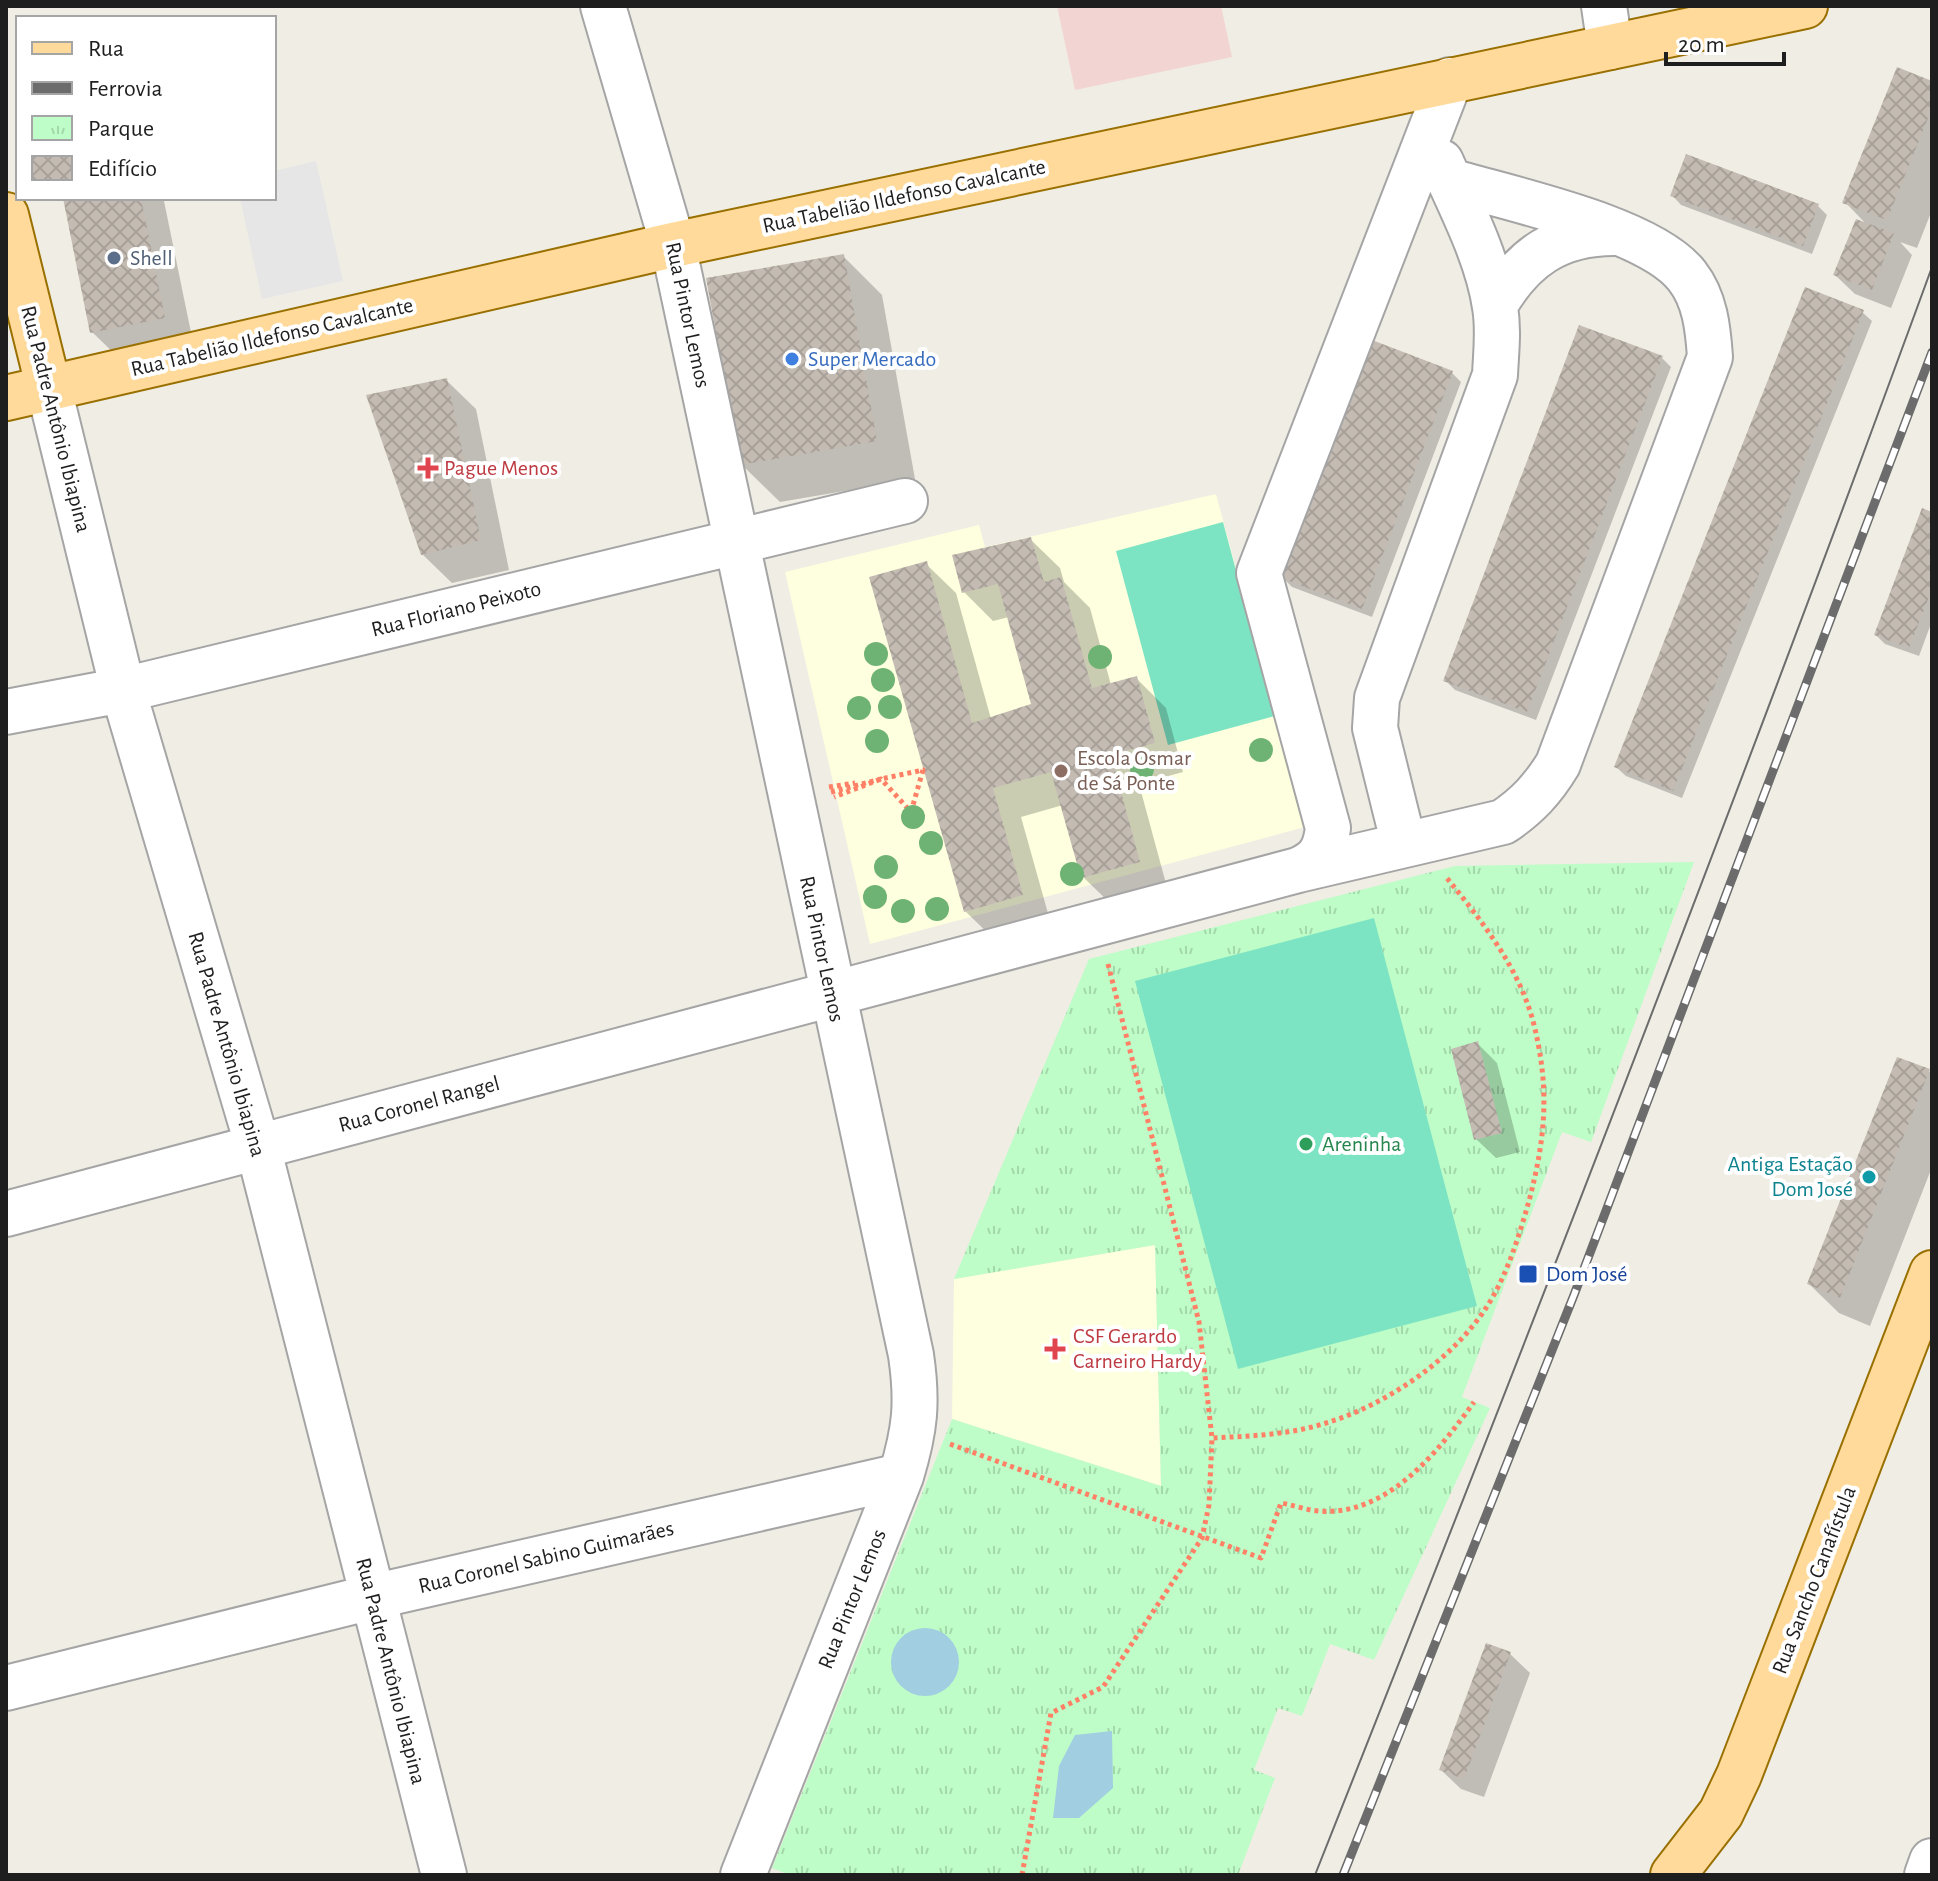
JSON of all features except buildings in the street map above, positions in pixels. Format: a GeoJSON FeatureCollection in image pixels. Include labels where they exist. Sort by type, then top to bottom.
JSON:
{"type":"FeatureCollection","features":[{"type":"Feature","properties":{"kind":"main road","name":"Rua Tabelião Ildefonso Cavalcante"},"geometry":{"type":"LineString","coordinates":[[6,398],[673,245],[1450,80],[1607,26],[1805,6]]}},
{"type":"Feature","properties":{"kind":"main road","name":"Rua Padre Antônio Ibiapina"},"geometry":{"type":"LineString","coordinates":[[6,215],[49,389]]}},
{"type":"Feature","properties":{"kind":"main road","name":"Rua Sancho Canafístula"},"geometry":{"type":"LineString","coordinates":[[1673,1875],[1721,1813],[1745,1760],[1932,1273]]}},
{"type":"Feature","properties":{"kind":"street","name":"Rua Pintor Lemos"},"geometry":{"type":"LineString","coordinates":[[603,6],[673,245],[917,1394],[915,1431],[901,1476],[743,1875]]}},
{"type":"Feature","properties":{"kind":"street"},"geometry":{"type":"LineString","coordinates":[[1298,870],[1317,862],[1326,844],[1328,828],[1259,573],[1450,80]]}},
{"type":"Feature","properties":{"kind":"street"},"geometry":{"type":"LineString","coordinates":[[1411,843],[1375,728],[1377,698],[1495,375],[1495,305],[1450,181],[1429,134]]}},
{"type":"Feature","properties":{"kind":"street","name":"Rua Coronel Rangel"},"geometry":{"type":"LineString","coordinates":[[6,1214],[1097,922],[1298,870],[1503,822],[1524,808],[1545,786],[1558,764],[1710,357],[1707,324],[1699,295],[1686,274],[1649,244],[1450,181]]}},
{"type":"Feature","properties":{"kind":"street"},"geometry":{"type":"LineString","coordinates":[[1495,305],[1512,277],[1537,254],[1591,233],[1621,233]]}},
{"type":"Feature","properties":{"kind":"street","name":"Rua Padre Antônio Ibiapina"},"geometry":{"type":"LineString","coordinates":[[49,389],[123,690],[258,1147],[444,1875]]}},
{"type":"Feature","properties":{"kind":"street","name":"Rua Floriano Peixoto"},"geometry":{"type":"LineString","coordinates":[[6,712],[123,690],[905,501]]}},
{"type":"Feature","properties":{"kind":"street","name":"Rua Coronel Sabino Guimarães"},"geometry":{"type":"LineString","coordinates":[[6,1688],[372,1597],[901,1476]]}},
{"type":"Feature","properties":{"kind":"street"},"geometry":{"type":"LineString","coordinates":[[1698,1875],[1721,1813]]}},
{"type":"Feature","properties":{"kind":"street"},"geometry":{"type":"LineString","coordinates":[[1927,1875],[1932,1861]]}},
{"type":"Feature","properties":{"kind":"path"},"geometry":{"type":"LineString","coordinates":[[792,808],[881,779],[923,770],[911,812],[881,779]]}},
{"type":"Feature","properties":{"kind":"path"},"geometry":{"type":"LineString","coordinates":[[1212,1438],[1268,1435],[1327,1423],[1376,1401],[1428,1369],[1460,1340],[1487,1307],[1522,1225],[1546,1126],[1542,1071],[1532,1020],[1512,969],[1489,933],[1411,843]]}},
{"type":"Feature","properties":{"kind":"path"},"geometry":{"type":"LineString","coordinates":[[1022,1875],[1051,1713],[1103,1687],[1202,1538],[1209,1505],[1212,1438],[1199,1322],[1097,922]]}},
{"type":"Feature","properties":{"kind":"path"},"geometry":{"type":"LineString","coordinates":[[915,1431],[1261,1558],[1281,1503],[1319,1511],[1357,1506],[1395,1488],[1442,1447],[1474,1402]]}},
{"type":"Feature","properties":{"kind":"shaded area"},"geometry":{"type":"Polygon","coordinates":[[[1057,6],[1221,6],[1232,57],[1075,90],[1057,6]]]}},
{"type":"Feature","properties":{"kind":"shaded area"},"geometry":{"type":"Polygon","coordinates":[[[316,161],[343,281],[262,299],[240,200],[276,200],[276,171],[316,161]]]}},
{"type":"Feature","properties":{"kind":"shaded area","name":"Escola Osmar de Sá Ponte"},"geometry":{"type":"Polygon","coordinates":[[[1216,494],[1305,827],[870,944],[785,572],[979,525],[985,547],[1216,494]]]}},
{"type":"Feature","properties":{"kind":"shaded area","name":"CSF Gerardo Carneiro Hardy"},"geometry":{"type":"Polygon","coordinates":[[[1155,1245],[1161,1486],[952,1419],[954,1279],[1155,1245]]]}},
{"type":"Feature","properties":{"kind":"green space"},"geometry":{"type":"Polygon","coordinates":[[[1223,522],[1275,716],[1168,745],[1116,551],[1223,522]]]}},
{"type":"Feature","properties":{"kind":"green space"},"geometry":{"type":"Polygon","coordinates":[[[1694,862],[1591,1142],[1562,1132],[1462,1397],[1490,1408],[1374,1660],[1330,1644],[1302,1716],[1278,1708],[1254,1770],[1275,1778],[1238,1875],[790,1875],[772,1868],[952,1419],[1161,1486],[1155,1245],[954,1279],[1089,959],[1455,866],[1694,862]]]}},
{"type":"Feature","properties":{"kind":"green space","name":"Areninha"},"geometry":{"type":"Polygon","coordinates":[[[1374,918],[1477,1306],[1238,1369],[1135,981],[1374,918]]]}},
{"type":"Feature","properties":{"kind":"water"},"geometry":{"type":"Polygon","coordinates":[[[925,1628],[949,1638],[959,1662],[949,1686],[925,1696],[901,1686],[891,1662],[901,1638],[925,1628]]]}},
{"type":"Feature","properties":{"kind":"water"},"geometry":{"type":"Polygon","coordinates":[[[1112,1731],[1113,1788],[1079,1818],[1053,1818],[1059,1766],[1075,1735],[1112,1731]]]}},
{"type":"Feature","properties":{"kind":"tram line"},"geometry":{"type":"LineString","coordinates":[[1315,1875],[1629,1073],[1932,267]]}},
{"type":"Feature","properties":{"kind":"railway"},"geometry":{"type":"LineString","coordinates":[[1343,1875],[1574,1295],[1932,352]]}},
{"type":"Feature","properties":{"kind":"place","name":"Shell"},"geometry":{"type":"Point","coordinates":[114,258]}},
{"type":"Feature","properties":{"kind":"place","name":"Super Mercado"},"geometry":{"type":"Point","coordinates":[792,359]}},
{"type":"Feature","properties":{"kind":"place","name":"Pague Menos"},"geometry":{"type":"Point","coordinates":[428,468]}},
{"type":"Feature","properties":{"kind":"place","name":"Escola Osmar de Sá Ponte"},"geometry":{"type":"Point","coordinates":[1061,771]}},
{"type":"Feature","properties":{"kind":"place","name":"Areninha"},"geometry":{"type":"Point","coordinates":[1306,1144]}},
{"type":"Feature","properties":{"kind":"place","name":"Antiga Estação Dom José"},"geometry":{"type":"Point","coordinates":[1869,1177]}},
{"type":"Feature","properties":{"kind":"place","name":"Dom José"},"geometry":{"type":"Point","coordinates":[1528,1274]}},
{"type":"Feature","properties":{"kind":"place","name":"CSF Gerardo Carneiro Hardy"},"geometry":{"type":"Point","coordinates":[1055,1349]}}]}
